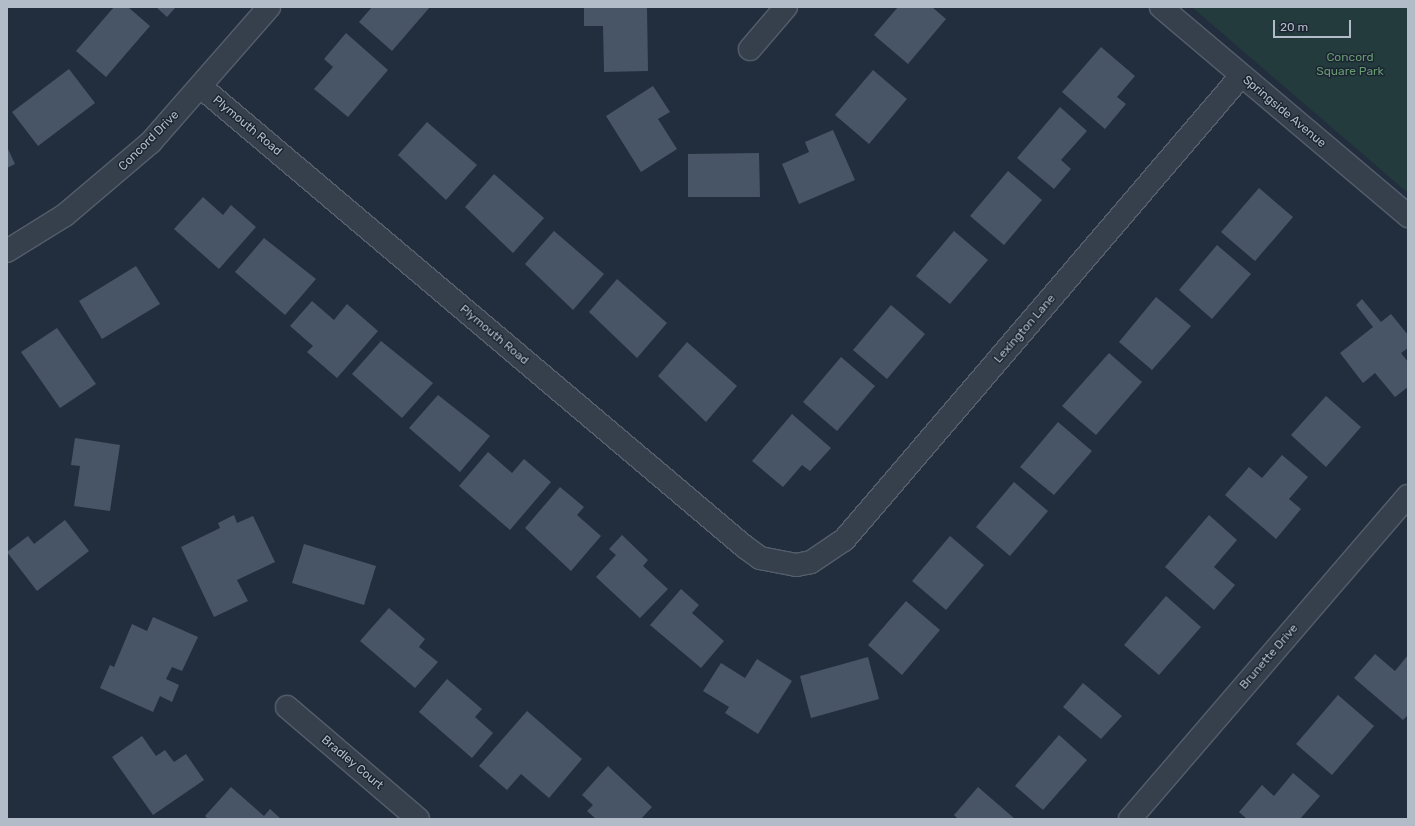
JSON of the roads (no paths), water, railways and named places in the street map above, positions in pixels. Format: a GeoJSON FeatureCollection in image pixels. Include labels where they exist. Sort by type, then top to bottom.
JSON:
{"type":"FeatureCollection","features":[{"type":"Feature","properties":{"kind":"street","name":"Concord Drive"},"geometry":{"type":"LineString","coordinates":[[7,251],[99,190],[151,142],[201,87],[269,7]]}},
{"type":"Feature","properties":{"kind":"street"},"geometry":{"type":"LineString","coordinates":[[750,49],[786,7]]}},
{"type":"Feature","properties":{"kind":"street","name":"Springside Avenue"},"geometry":{"type":"LineString","coordinates":[[1161,7],[1408,216]]}},
{"type":"Feature","properties":{"kind":"street","name":"Lexington Lane"},"geometry":{"type":"LineString","coordinates":[[796,565],[811,562],[844,540],[1241,76]]}},
{"type":"Feature","properties":{"kind":"street","name":"Plymouth Road"},"geometry":{"type":"LineString","coordinates":[[201,87],[745,547],[760,558],[796,565]]}},
{"type":"Feature","properties":{"kind":"street","name":"Brunette Drive"},"geometry":{"type":"LineString","coordinates":[[1130,819],[1408,496]]}},
{"type":"Feature","properties":{"kind":"street","name":"Bradley Court"},"geometry":{"type":"LineString","coordinates":[[287,707],[418,819]]}},
{"type":"Feature","properties":{"kind":"park label","name":"Concord Square Park"},"geometry":{"type":"Point","coordinates":[1350,65]}}]}
